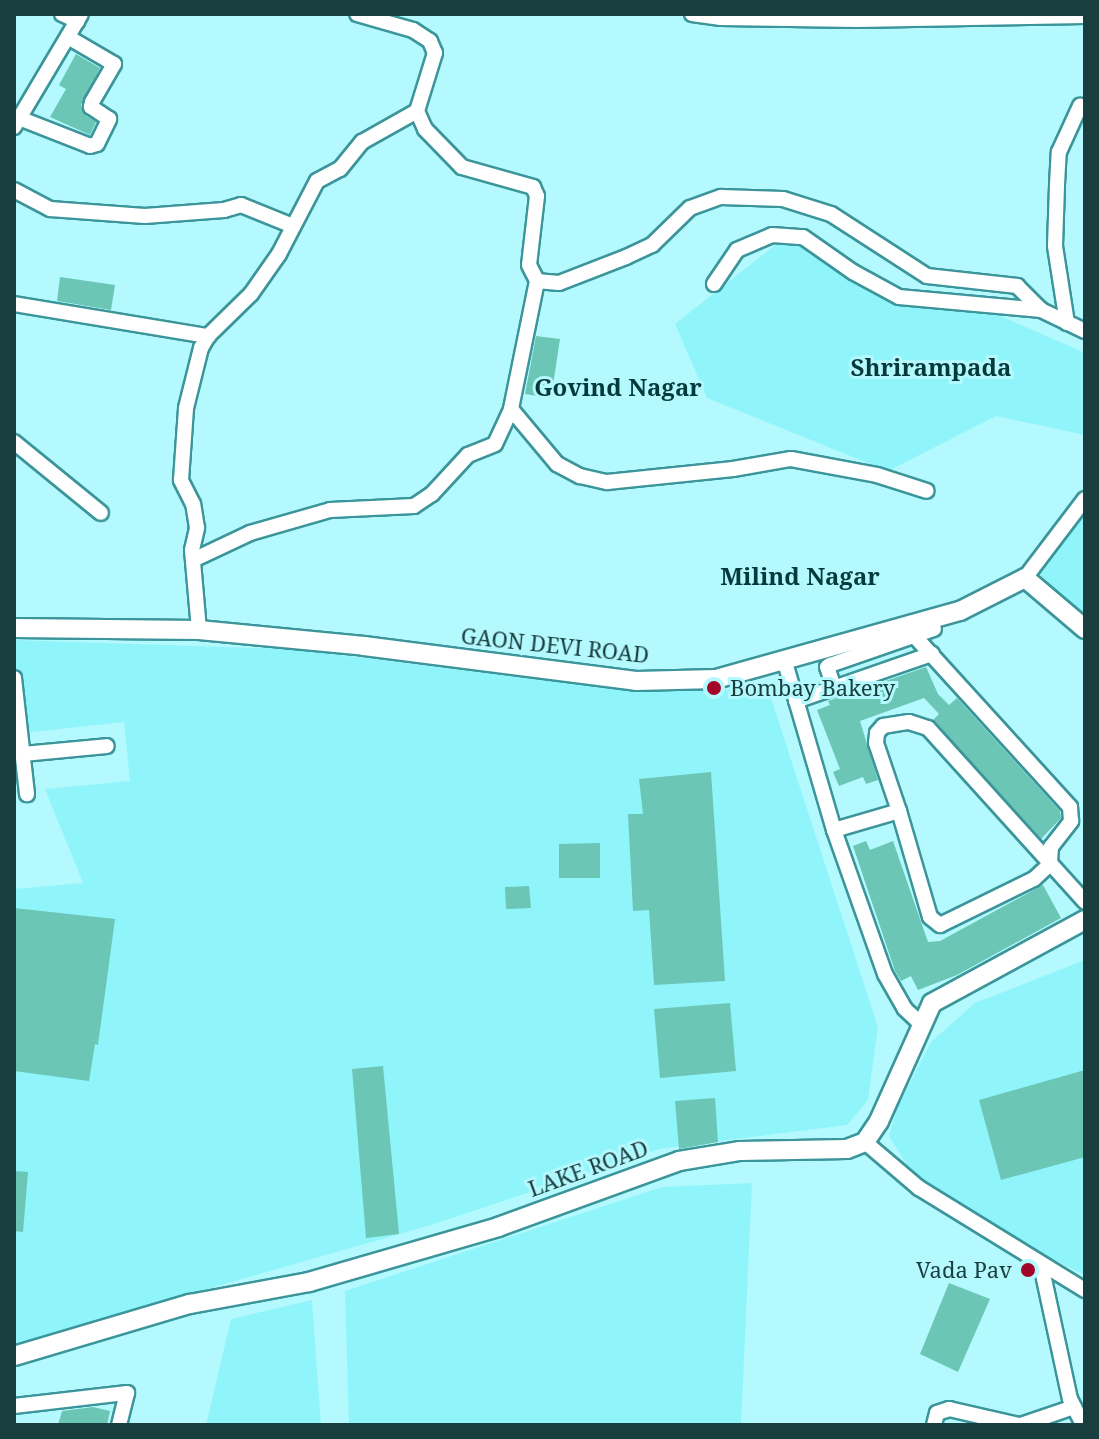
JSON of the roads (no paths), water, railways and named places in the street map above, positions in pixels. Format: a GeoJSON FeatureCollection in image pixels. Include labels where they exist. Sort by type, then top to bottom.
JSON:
{"type":"FeatureCollection","features":[{"type":"Feature","properties":{"kind":"street"},"geometry":{"type":"LineString","coordinates":[[62,14],[79,18],[17,122],[90,146],[97,144],[109,119],[91,107],[114,64],[68,37]]}},
{"type":"Feature","properties":{"kind":"street"},"geometry":{"type":"LineString","coordinates":[[193,560],[250,533],[330,510],[414,506],[432,494],[468,455],[495,444],[511,409],[537,281],[529,265],[537,196],[533,187],[462,167],[425,129],[417,111],[435,53],[430,41],[413,30],[357,14]]}},
{"type":"Feature","properties":{"kind":"street"},"geometry":{"type":"LineString","coordinates":[[377,14],[402,14]]}},
{"type":"Feature","properties":{"kind":"street"},"geometry":{"type":"LineString","coordinates":[[692,14],[857,20],[1085,16]]}},
{"type":"Feature","properties":{"kind":"street"},"geometry":{"type":"LineString","coordinates":[[1067,323],[1055,246],[1057,185],[1059,152],[1080,106]]}},
{"type":"Feature","properties":{"kind":"street"},"geometry":{"type":"LineString","coordinates":[[199,630],[193,560],[197,528],[193,504],[181,480],[186,408],[201,348],[208,336],[251,294],[317,181],[340,169],[362,142],[417,111]]}},
{"type":"Feature","properties":{"kind":"street"},"geometry":{"type":"LineString","coordinates":[[14,190],[50,209],[145,216],[224,210],[241,205],[293,226]]}},
{"type":"Feature","properties":{"kind":"street"},"geometry":{"type":"LineString","coordinates":[[537,281],[559,283],[639,251],[652,245],[690,208],[721,197],[783,199],[831,214],[927,276],[1017,286],[1041,310],[1085,331]]}},
{"type":"Feature","properties":{"kind":"street"},"geometry":{"type":"LineString","coordinates":[[714,284],[737,250],[772,235],[803,237],[853,272],[899,297],[1041,310]]}},
{"type":"Feature","properties":{"kind":"street"},"geometry":{"type":"LineString","coordinates":[[14,304],[208,336]]}},
{"type":"Feature","properties":{"kind":"street"},"geometry":{"type":"LineString","coordinates":[[511,409],[557,464],[607,482],[710,472],[791,459],[877,475],[927,491]]}},
{"type":"Feature","properties":{"kind":"street"},"geometry":{"type":"LineString","coordinates":[[14,442],[101,513]]}},
{"type":"Feature","properties":{"kind":"street","name":"GAON DEVI ROAD"},"geometry":{"type":"LineString","coordinates":[[14,628],[199,630],[364,646],[636,681],[716,679],[784,659],[911,632],[960,611],[1025,578],[1085,499]]}},
{"type":"Feature","properties":{"kind":"street"},"geometry":{"type":"LineString","coordinates":[[1025,578],[1085,629]]}},
{"type":"Feature","properties":{"kind":"street"},"geometry":{"type":"LineString","coordinates":[[834,688],[827,667],[830,665],[911,632],[934,629]]}},
{"type":"Feature","properties":{"kind":"street"},"geometry":{"type":"LineString","coordinates":[[911,632],[1070,807],[1071,821],[1051,847],[1050,864],[1020,889],[947,923],[935,923],[930,917],[876,743],[877,733],[883,726],[909,722],[928,728],[1050,864],[1085,902]]}},
{"type":"Feature","properties":{"kind":"street"},"geometry":{"type":"LineString","coordinates":[[796,701],[932,654]]}},
{"type":"Feature","properties":{"kind":"street"},"geometry":{"type":"LineString","coordinates":[[784,659],[834,830],[885,974],[905,1009],[920,1023]]}},
{"type":"Feature","properties":{"kind":"street"},"geometry":{"type":"LineString","coordinates":[[14,678],[27,794]]}},
{"type":"Feature","properties":{"kind":"street"},"geometry":{"type":"LineString","coordinates":[[23,754],[107,746]]}},
{"type":"Feature","properties":{"kind":"street"},"geometry":{"type":"LineString","coordinates":[[834,830],[899,811]]}},
{"type":"Feature","properties":{"kind":"street"},"geometry":{"type":"LineString","coordinates":[[1085,917],[1017,960],[932,1003],[920,1023],[879,1121],[865,1142],[919,1188],[1085,1290]]}},
{"type":"Feature","properties":{"kind":"street"},"geometry":{"type":"LineString","coordinates":[[994,964],[1085,917]]}},
{"type":"Feature","properties":{"kind":"street"},"geometry":{"type":"LineString","coordinates":[[1017,960],[1029,958],[1085,931]]}},
{"type":"Feature","properties":{"kind":"street","name":"LAKE ROAD"},"geometry":{"type":"LineString","coordinates":[[14,1356],[190,1304],[309,1282],[498,1227],[679,1161],[740,1151],[847,1149],[865,1142]]}},
{"type":"Feature","properties":{"kind":"street"},"geometry":{"type":"LineString","coordinates":[[1041,1265],[1074,1407],[1083,1423]]}},
{"type":"Feature","properties":{"kind":"street"},"geometry":{"type":"LineString","coordinates":[[14,1406],[127,1393],[119,1425]]}},
{"type":"Feature","properties":{"kind":"street"},"geometry":{"type":"LineString","coordinates":[[934,1425],[937,1413],[949,1409],[1020,1425],[1074,1407]]}},
{"type":"Feature","properties":{"kind":"place","name":"Bombay Bakery"},"geometry":{"type":"Point","coordinates":[714,688]}},
{"type":"Feature","properties":{"kind":"place","name":"Vada Pav"},"geometry":{"type":"Point","coordinates":[1028,1270]}},
{"type":"Feature","properties":{"kind":"district","name":"Shrirampada"},"geometry":{"type":"Point","coordinates":[931,367]}},
{"type":"Feature","properties":{"kind":"district","name":"Govind Nagar"},"geometry":{"type":"Point","coordinates":[618,387]}},
{"type":"Feature","properties":{"kind":"district","name":"Milind Nagar"},"geometry":{"type":"Point","coordinates":[800,576]}}]}
